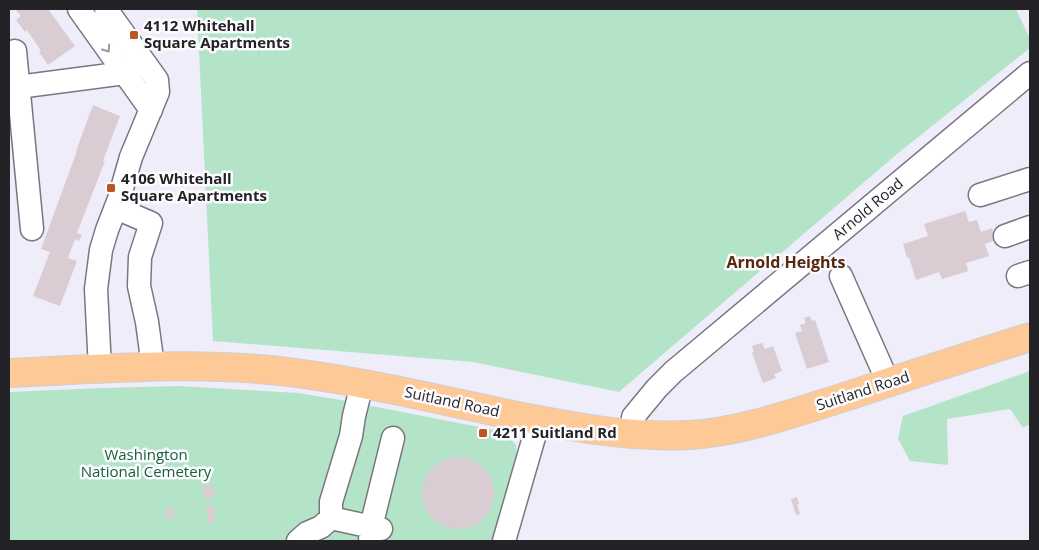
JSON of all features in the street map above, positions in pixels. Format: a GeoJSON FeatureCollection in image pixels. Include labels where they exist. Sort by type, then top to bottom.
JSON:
{"type":"FeatureCollection","features":[{"type":"Feature","properties":{"kind":"main road","name":"Suitland Road"},"geometry":{"type":"LineString","coordinates":[[9,373],[153,366],[267,370],[362,384],[539,420],[632,434],[666,436],[718,432],[790,414],[1030,337]]}},
{"type":"Feature","properties":{"kind":"street"},"geometry":{"type":"LineString","coordinates":[[80,9],[134,67],[157,80],[158,92],[131,157],[119,200],[101,250],[96,289],[100,369]]}},
{"type":"Feature","properties":{"kind":"street"},"geometry":{"type":"LineString","coordinates":[[106,9],[134,67]]}},
{"type":"Feature","properties":{"kind":"street"},"geometry":{"type":"LineString","coordinates":[[15,51],[32,229]]}},
{"type":"Feature","properties":{"kind":"street"},"geometry":{"type":"LineString","coordinates":[[18,87],[134,67]]}},
{"type":"Feature","properties":{"kind":"street","name":"Arnold Road"},"geometry":{"type":"LineString","coordinates":[[632,434],[634,417],[657,388],[673,372],[1030,73]]}},
{"type":"Feature","properties":{"kind":"street"},"geometry":{"type":"LineString","coordinates":[[980,195],[1030,179]]}},
{"type":"Feature","properties":{"kind":"street"},"geometry":{"type":"LineString","coordinates":[[116,208],[151,223],[140,257],[139,286],[147,322],[153,366]]}},
{"type":"Feature","properties":{"kind":"street"},"geometry":{"type":"LineString","coordinates":[[1005,236],[1030,227]]}},
{"type":"Feature","properties":{"kind":"street"},"geometry":{"type":"LineString","coordinates":[[841,276],[888,382]]}},
{"type":"Feature","properties":{"kind":"street"},"geometry":{"type":"LineString","coordinates":[[298,541],[307,533],[321,527],[331,518],[331,502],[352,436],[354,416],[362,384]]}},
{"type":"Feature","properties":{"kind":"street"},"geometry":{"type":"LineString","coordinates":[[504,541],[539,420]]}},
{"type":"Feature","properties":{"kind":"street"},"geometry":{"type":"LineString","coordinates":[[331,518],[374,532],[393,438]]}},
{"type":"Feature","properties":{"kind":"green space"},"geometry":{"type":"Polygon","coordinates":[[[197,9],[1016,9],[1030,39],[1030,48],[897,154],[619,392],[473,362],[213,341],[197,9]]]}},
{"type":"Feature","properties":{"kind":"green space"},"geometry":{"type":"Polygon","coordinates":[[[1030,371],[1030,424],[1023,428],[1010,409],[947,419],[948,465],[910,461],[898,439],[903,416],[1030,371]]]}},
{"type":"Feature","properties":{"kind":"green space","name":"Washington National Cemetery"},"geometry":{"type":"Polygon","coordinates":[[[179,386],[299,393],[505,432],[516,445],[517,458],[494,541],[9,541],[9,392],[179,386]]]}},
{"type":"Feature","properties":{"kind":"building"},"geometry":{"type":"Polygon","coordinates":[[[15,9],[48,9],[75,46],[48,65],[27,30],[25,32],[16,20],[21,16],[15,9]]]}},
{"type":"Feature","properties":{"kind":"building"},"geometry":{"type":"Polygon","coordinates":[[[93,105],[120,116],[77,233],[82,235],[79,241],[75,239],[68,258],[77,261],[60,306],[33,296],[50,252],[41,249],[93,105]]]}},
{"type":"Feature","properties":{"kind":"building"},"geometry":{"type":"Polygon","coordinates":[[[965,211],[969,222],[977,220],[981,232],[992,228],[996,240],[985,244],[989,256],[966,263],[968,271],[942,279],[939,272],[916,280],[903,244],[928,236],[924,224],[965,211]]]}},
{"type":"Feature","properties":{"kind":"building"},"geometry":{"type":"Polygon","coordinates":[[[810,316],[812,321],[815,320],[829,362],[807,369],[795,333],[802,331],[800,325],[806,323],[804,318],[810,316]]]}},
{"type":"Feature","properties":{"kind":"building"},"geometry":{"type":"Polygon","coordinates":[[[762,343],[765,349],[773,346],[782,371],[774,374],[776,378],[763,383],[752,353],[754,352],[752,346],[762,343]]]}},
{"type":"Feature","properties":{"kind":"building"},"geometry":{"type":"Polygon","coordinates":[[[458,457],[478,463],[488,473],[494,493],[488,513],[478,523],[458,529],[438,523],[428,513],[422,493],[428,473],[438,463],[458,457]]]}},
{"type":"Feature","properties":{"kind":"building"},"geometry":{"type":"Polygon","coordinates":[[[203,485],[213,485],[214,497],[204,498],[203,485]]]}},
{"type":"Feature","properties":{"kind":"building"},"geometry":{"type":"Polygon","coordinates":[[[797,497],[800,514],[796,515],[791,499],[797,497]]]}},
{"type":"Feature","properties":{"kind":"building"},"geometry":{"type":"Polygon","coordinates":[[[214,505],[215,523],[208,523],[206,506],[214,505]]]}},
{"type":"Feature","properties":{"kind":"building"},"geometry":{"type":"Polygon","coordinates":[[[173,507],[174,519],[166,519],[166,508],[173,507]]]}},
{"type":"Feature","properties":{"kind":"place","name":"4112 Whitehall Square Apartments"},"geometry":{"type":"Point","coordinates":[134,35]}},
{"type":"Feature","properties":{"kind":"place","name":"4106 Whitehall Square Apartments"},"geometry":{"type":"Point","coordinates":[111,188]}},
{"type":"Feature","properties":{"kind":"place","name":"4211 Suitland Rd"},"geometry":{"type":"Point","coordinates":[483,433]}},
{"type":"Feature","properties":{"kind":"district","name":"Arnold Heights"},"geometry":{"type":"Point","coordinates":[786,262]}}]}
